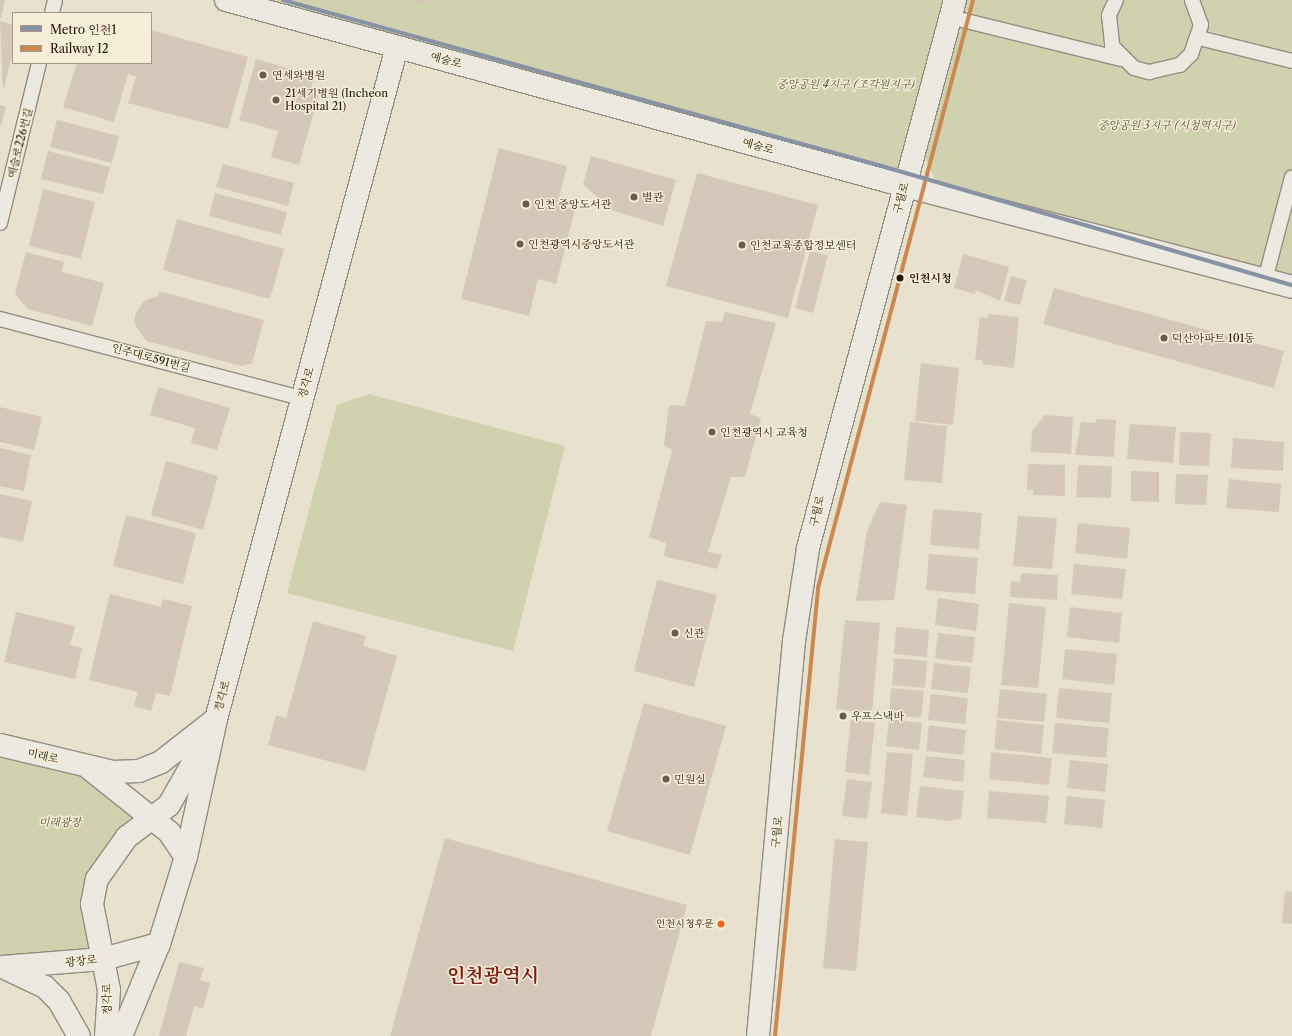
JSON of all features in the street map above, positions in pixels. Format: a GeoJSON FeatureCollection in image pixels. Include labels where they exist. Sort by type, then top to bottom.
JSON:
{"type":"FeatureCollection","features":[{"type":"Feature","properties":{"kind":"main road","name":"예술로"},"geometry":{"type":"LineString","coordinates":[[226,0],[905,186],[1292,287]]}},
{"type":"Feature","properties":{"kind":"main road","name":"구월로"},"geometry":{"type":"LineString","coordinates":[[758,1036],[794,641],[808,548],[952,9]]}},
{"type":"Feature","properties":{"kind":"main road","name":"정각로"},"geometry":{"type":"LineString","coordinates":[[121,1036],[159,944],[186,857],[216,719],[397,47]]}},
{"type":"Feature","properties":{"kind":"main road","name":"정각로"},"geometry":{"type":"LineString","coordinates":[[106,1036],[109,990],[92,904],[97,879],[111,855],[127,837],[154,819],[170,805],[189,774],[216,719]]}},
{"type":"Feature","properties":{"kind":"main road","name":"미래로"},"geometry":{"type":"LineString","coordinates":[[0,746],[113,772],[139,770],[161,762],[216,719]]}},
{"type":"Feature","properties":{"kind":"main road"},"geometry":{"type":"LineString","coordinates":[[86,766],[169,832],[186,857]]}},
{"type":"Feature","properties":{"kind":"main road","name":"광장로"},"geometry":{"type":"LineString","coordinates":[[1,966],[104,959],[159,944]]}},
{"type":"Feature","properties":{"kind":"main road"},"geometry":{"type":"LineString","coordinates":[[1,966],[45,987],[59,1001],[79,1036]]}},
{"type":"Feature","properties":{"kind":"street"},"geometry":{"type":"LineString","coordinates":[[52,12],[55,0]]}},
{"type":"Feature","properties":{"kind":"street"},"geometry":{"type":"LineString","coordinates":[[1116,0],[1109,15],[1108,31],[1121,59]]}},
{"type":"Feature","properties":{"kind":"street"},"geometry":{"type":"LineString","coordinates":[[952,9],[1121,59],[1134,68],[1165,71],[1180,65],[1191,54],[1198,38],[1201,25],[1192,0]]}},
{"type":"Feature","properties":{"kind":"street"},"geometry":{"type":"LineString","coordinates":[[1198,38],[1292,61]]}},
{"type":"Feature","properties":{"kind":"street","name":"예술로226번길"},"geometry":{"type":"LineString","coordinates":[[0,223],[39,64]]}},
{"type":"Feature","properties":{"kind":"street"},"geometry":{"type":"LineString","coordinates":[[1265,280],[1292,177]]}},
{"type":"Feature","properties":{"kind":"street","name":"인주대로591번길"},"geometry":{"type":"LineString","coordinates":[[0,319],[302,398]]}},
{"type":"Feature","properties":{"kind":"green space"},"geometry":{"type":"Polygon","coordinates":[[[226,0],[1292,0],[1292,285],[943,196],[917,141],[905,186],[226,0]]]}},
{"type":"Feature","properties":{"kind":"green space"},"geometry":{"type":"Polygon","coordinates":[[[369,394],[565,446],[513,651],[287,593],[337,405],[369,394]]]}},
{"type":"Feature","properties":{"kind":"green space","name":"미래광장"},"geometry":{"type":"Polygon","coordinates":[[[0,745],[87,766],[154,819],[97,879],[103,959],[0,966],[0,745]]]}},
{"type":"Feature","properties":{"kind":"building"},"geometry":{"type":"Polygon","coordinates":[[[0,0],[5,0],[1,18],[0,18],[0,0]]]}},
{"type":"Feature","properties":{"kind":"building"},"geometry":{"type":"Polygon","coordinates":[[[413,0],[427,0],[426,4],[413,0]]]}},
{"type":"Feature","properties":{"kind":"building"},"geometry":{"type":"Polygon","coordinates":[[[0,21],[12,25],[12,56],[3,91],[0,21]]]}},
{"type":"Feature","properties":{"kind":"building"},"geometry":{"type":"Polygon","coordinates":[[[152,30],[248,57],[228,129],[128,103],[136,77],[128,74],[114,122],[63,107],[77,64],[152,64],[152,30]]]}},
{"type":"Feature","properties":{"kind":"building"},"geometry":{"type":"Polygon","coordinates":[[[256,59],[308,74],[314,79],[311,88],[320,90],[299,165],[271,157],[278,131],[239,120],[256,59]]]}},
{"type":"Feature","properties":{"kind":"building"},"geometry":{"type":"Polygon","coordinates":[[[0,105],[6,107],[1,126],[0,126],[0,105]]]}},
{"type":"Feature","properties":{"kind":"building"},"geometry":{"type":"Polygon","coordinates":[[[57,120],[119,136],[112,163],[50,147],[57,120]]]}},
{"type":"Feature","properties":{"kind":"building","name":"인천광역시중앙도서관"},"geometry":{"type":"Polygon","coordinates":[[[499,148],[567,166],[557,205],[575,209],[556,284],[538,279],[529,316],[461,299],[499,148]]]}},
{"type":"Feature","properties":{"kind":"building"},"geometry":{"type":"Polygon","coordinates":[[[48,151],[110,167],[103,194],[41,179],[48,151]]]}},
{"type":"Feature","properties":{"kind":"building","name":"별관"},"geometry":{"type":"Polygon","coordinates":[[[591,156],[676,180],[663,226],[611,210],[583,184],[591,156]]]}},
{"type":"Feature","properties":{"kind":"building"},"geometry":{"type":"Polygon","coordinates":[[[223,164],[294,183],[288,206],[216,187],[223,164]]]}},
{"type":"Feature","properties":{"kind":"building","name":"인천교육종합정보센터"},"geometry":{"type":"Polygon","coordinates":[[[697,173],[818,205],[788,318],[666,286],[697,173]]]}},
{"type":"Feature","properties":{"kind":"building"},"geometry":{"type":"Polygon","coordinates":[[[43,189],[95,202],[81,259],[29,246],[43,189]]]}},
{"type":"Feature","properties":{"kind":"building"},"geometry":{"type":"Polygon","coordinates":[[[215,193],[287,212],[281,235],[209,216],[215,193]]]}},
{"type":"Feature","properties":{"kind":"building"},"geometry":{"type":"Polygon","coordinates":[[[177,219],[284,249],[270,299],[163,270],[177,219]]]}},
{"type":"Feature","properties":{"kind":"building"},"geometry":{"type":"Polygon","coordinates":[[[810,251],[828,255],[813,313],[795,308],[810,251]]]}},
{"type":"Feature","properties":{"kind":"building"},"geometry":{"type":"Polygon","coordinates":[[[26,252],[64,262],[62,272],[104,283],[92,326],[28,309],[15,294],[26,252]]]}},
{"type":"Feature","properties":{"kind":"building"},"geometry":{"type":"Polygon","coordinates":[[[963,254],[1009,267],[1000,301],[976,290],[975,294],[954,288],[963,254]]]}},
{"type":"Feature","properties":{"kind":"building"},"geometry":{"type":"Polygon","coordinates":[[[1011,276],[1027,280],[1020,305],[1004,301],[1011,276]]]}},
{"type":"Feature","properties":{"kind":"building","name":"덕산아파트 101동"},"geometry":{"type":"Polygon","coordinates":[[[1054,288],[1284,351],[1274,388],[1043,324],[1054,288]]]}},
{"type":"Feature","properties":{"kind":"building"},"geometry":{"type":"Polygon","coordinates":[[[159,291],[264,320],[252,363],[242,366],[146,341],[135,325],[135,315],[144,301],[158,296],[159,291]]]}},
{"type":"Feature","properties":{"kind":"building","name":"인천광역시 교육청"},"geometry":{"type":"Polygon","coordinates":[[[725,312],[776,323],[750,414],[761,418],[745,477],[731,477],[708,552],[722,555],[717,569],[664,556],[666,543],[649,537],[672,450],[664,445],[669,405],[685,406],[706,321],[722,322],[725,312]]]}},
{"type":"Feature","properties":{"kind":"building"},"geometry":{"type":"Polygon","coordinates":[[[988,314],[1019,317],[1014,368],[982,364],[983,360],[975,360],[980,317],[988,318],[988,314]]]}},
{"type":"Feature","properties":{"kind":"building"},"geometry":{"type":"Polygon","coordinates":[[[921,363],[959,368],[953,425],[915,421],[921,363]]]}},
{"type":"Feature","properties":{"kind":"building"},"geometry":{"type":"Polygon","coordinates":[[[158,387],[230,408],[217,450],[191,443],[195,428],[150,415],[158,387]]]}},
{"type":"Feature","properties":{"kind":"building"},"geometry":{"type":"Polygon","coordinates":[[[0,407],[42,417],[34,450],[0,442],[0,407]]]}},
{"type":"Feature","properties":{"kind":"building"},"geometry":{"type":"Polygon","coordinates":[[[1045,415],[1073,417],[1071,454],[1031,452],[1032,431],[1045,415]]]}},
{"type":"Feature","properties":{"kind":"building"},"geometry":{"type":"Polygon","coordinates":[[[1096,419],[1116,420],[1114,457],[1075,455],[1081,422],[1096,423],[1096,419]]]}},
{"type":"Feature","properties":{"kind":"building"},"geometry":{"type":"Polygon","coordinates":[[[910,422],[947,426],[942,483],[904,480],[910,422]]]}},
{"type":"Feature","properties":{"kind":"building"},"geometry":{"type":"Polygon","coordinates":[[[1130,424],[1176,427],[1173,463],[1127,459],[1130,424]]]}},
{"type":"Feature","properties":{"kind":"building"},"geometry":{"type":"Polygon","coordinates":[[[1180,432],[1211,433],[1209,466],[1179,465],[1180,432]]]}},
{"type":"Feature","properties":{"kind":"building"},"geometry":{"type":"Polygon","coordinates":[[[1233,438],[1284,442],[1283,471],[1231,468],[1233,438]]]}},
{"type":"Feature","properties":{"kind":"building"},"geometry":{"type":"Polygon","coordinates":[[[0,448],[31,455],[24,491],[0,486],[0,448]]]}},
{"type":"Feature","properties":{"kind":"building"},"geometry":{"type":"Polygon","coordinates":[[[166,461],[218,476],[203,530],[151,515],[166,461]]]}},
{"type":"Feature","properties":{"kind":"building"},"geometry":{"type":"Polygon","coordinates":[[[1028,464],[1065,465],[1065,496],[1033,495],[1033,490],[1027,490],[1028,464]]]}},
{"type":"Feature","properties":{"kind":"building"},"geometry":{"type":"Polygon","coordinates":[[[1078,465],[1112,466],[1111,498],[1076,497],[1078,465]]]}},
{"type":"Feature","properties":{"kind":"building"},"geometry":{"type":"Polygon","coordinates":[[[1131,471],[1159,472],[1159,502],[1131,501],[1131,471]]]}},
{"type":"Feature","properties":{"kind":"building"},"geometry":{"type":"Polygon","coordinates":[[[1176,474],[1208,475],[1206,505],[1175,504],[1176,474]]]}},
{"type":"Feature","properties":{"kind":"building"},"geometry":{"type":"Polygon","coordinates":[[[1229,479],[1281,484],[1279,512],[1226,508],[1229,479]]]}},
{"type":"Feature","properties":{"kind":"building"},"geometry":{"type":"Polygon","coordinates":[[[0,494],[32,501],[23,542],[0,537],[0,494]]]}},
{"type":"Feature","properties":{"kind":"building"},"geometry":{"type":"Polygon","coordinates":[[[880,502],[907,505],[894,600],[856,601],[867,531],[880,502]]]}},
{"type":"Feature","properties":{"kind":"building"},"geometry":{"type":"Polygon","coordinates":[[[933,509],[982,513],[979,549],[930,545],[933,509]]]}},
{"type":"Feature","properties":{"kind":"building"},"geometry":{"type":"Polygon","coordinates":[[[126,515],[196,533],[183,584],[113,566],[126,515]]]}},
{"type":"Feature","properties":{"kind":"building"},"geometry":{"type":"Polygon","coordinates":[[[1018,516],[1057,518],[1052,569],[1013,566],[1018,516]]]}},
{"type":"Feature","properties":{"kind":"building"},"geometry":{"type":"Polygon","coordinates":[[[1078,523],[1130,528],[1127,559],[1075,553],[1078,523]]]}},
{"type":"Feature","properties":{"kind":"building"},"geometry":{"type":"Polygon","coordinates":[[[929,554],[978,558],[975,594],[926,590],[929,554]]]}},
{"type":"Feature","properties":{"kind":"building"},"geometry":{"type":"Polygon","coordinates":[[[1074,564],[1126,569],[1122,599],[1071,594],[1074,564]]]}},
{"type":"Feature","properties":{"kind":"building"},"geometry":{"type":"Polygon","coordinates":[[[1021,573],[1058,575],[1057,600],[1010,597],[1011,581],[1020,582],[1021,573]]]}},
{"type":"Feature","properties":{"kind":"building","name":"신관"},"geometry":{"type":"Polygon","coordinates":[[[657,580],[717,595],[694,687],[634,671],[657,580]]]}},
{"type":"Feature","properties":{"kind":"building"},"geometry":{"type":"Polygon","coordinates":[[[110,594],[161,607],[163,599],[192,606],[170,696],[156,693],[151,711],[134,706],[138,692],[89,680],[110,594]]]}},
{"type":"Feature","properties":{"kind":"building"},"geometry":{"type":"Polygon","coordinates":[[[938,598],[979,604],[976,631],[935,625],[938,598]]]}},
{"type":"Feature","properties":{"kind":"building"},"geometry":{"type":"Polygon","coordinates":[[[1009,603],[1046,607],[1038,688],[1001,685],[1009,603]]]}},
{"type":"Feature","properties":{"kind":"building"},"geometry":{"type":"Polygon","coordinates":[[[1070,607],[1122,613],[1119,643],[1067,637],[1070,607]]]}},
{"type":"Feature","properties":{"kind":"building"},"geometry":{"type":"Polygon","coordinates":[[[16,612],[75,626],[70,645],[82,648],[75,679],[4,662],[16,612]]]}},
{"type":"Feature","properties":{"kind":"building"},"geometry":{"type":"Polygon","coordinates":[[[845,620],[880,623],[872,713],[836,709],[845,620]]]}},
{"type":"Feature","properties":{"kind":"building"},"geometry":{"type":"Polygon","coordinates":[[[313,621],[366,636],[363,646],[397,656],[365,771],[268,745],[276,715],[286,718],[313,621]]]}},
{"type":"Feature","properties":{"kind":"building"},"geometry":{"type":"Polygon","coordinates":[[[896,627],[929,630],[927,657],[894,654],[896,627]]]}},
{"type":"Feature","properties":{"kind":"building"},"geometry":{"type":"Polygon","coordinates":[[[938,633],[975,637],[972,663],[935,658],[938,633]]]}},
{"type":"Feature","properties":{"kind":"building"},"geometry":{"type":"Polygon","coordinates":[[[1065,649],[1117,654],[1114,685],[1062,679],[1065,649]]]}},
{"type":"Feature","properties":{"kind":"building"},"geometry":{"type":"Polygon","coordinates":[[[894,658],[927,661],[925,688],[892,685],[894,658]]]}},
{"type":"Feature","properties":{"kind":"building"},"geometry":{"type":"Polygon","coordinates":[[[934,663],[971,667],[968,693],[931,689],[934,663]]]}},
{"type":"Feature","properties":{"kind":"building"},"geometry":{"type":"Polygon","coordinates":[[[891,688],[924,691],[921,718],[889,715],[891,688]]]}},
{"type":"Feature","properties":{"kind":"building"},"geometry":{"type":"Polygon","coordinates":[[[1059,688],[1112,693],[1109,723],[1056,718],[1059,688]]]}},
{"type":"Feature","properties":{"kind":"building"},"geometry":{"type":"Polygon","coordinates":[[[1000,689],[1047,694],[1044,722],[997,718],[1000,689]]]}},
{"type":"Feature","properties":{"kind":"building"},"geometry":{"type":"Polygon","coordinates":[[[931,694],[968,698],[965,724],[928,720],[931,694]]]}},
{"type":"Feature","properties":{"kind":"building","name":"민원실"},"geometry":{"type":"Polygon","coordinates":[[[644,703],[726,726],[690,855],[607,831],[644,703]]]}},
{"type":"Feature","properties":{"kind":"building"},"geometry":{"type":"Polygon","coordinates":[[[889,719],[922,723],[919,750],[886,746],[889,719]]]}},
{"type":"Feature","properties":{"kind":"building"},"geometry":{"type":"Polygon","coordinates":[[[851,720],[875,723],[869,775],[845,772],[851,720]]]}},
{"type":"Feature","properties":{"kind":"building"},"geometry":{"type":"Polygon","coordinates":[[[997,720],[1044,725],[1041,754],[994,749],[997,720]]]}},
{"type":"Feature","properties":{"kind":"building"},"geometry":{"type":"Polygon","coordinates":[[[1055,723],[1109,728],[1106,758],[1052,753],[1055,723]]]}},
{"type":"Feature","properties":{"kind":"building"},"geometry":{"type":"Polygon","coordinates":[[[929,725],[966,730],[963,755],[926,751],[929,725]]]}},
{"type":"Feature","properties":{"kind":"building"},"geometry":{"type":"Polygon","coordinates":[[[887,752],[913,754],[907,816],[881,813],[887,752]]]}},
{"type":"Feature","properties":{"kind":"building"},"geometry":{"type":"Polygon","coordinates":[[[991,752],[1052,758],[1049,785],[989,779],[991,752]]]}},
{"type":"Feature","properties":{"kind":"building"},"geometry":{"type":"Polygon","coordinates":[[[926,756],[965,760],[963,782],[923,777],[926,756]]]}},
{"type":"Feature","properties":{"kind":"building"},"geometry":{"type":"Polygon","coordinates":[[[1070,760],[1108,764],[1105,792],[1067,788],[1070,760]]]}},
{"type":"Feature","properties":{"kind":"building"},"geometry":{"type":"Polygon","coordinates":[[[847,779],[872,782],[867,819],[842,816],[847,779]]]}},
{"type":"Feature","properties":{"kind":"building"},"geometry":{"type":"Polygon","coordinates":[[[920,786],[964,791],[961,818],[951,821],[916,817],[920,786]]]}},
{"type":"Feature","properties":{"kind":"building"},"geometry":{"type":"Polygon","coordinates":[[[989,791],[1049,796],[1046,823],[987,818],[989,791]]]}},
{"type":"Feature","properties":{"kind":"building"},"geometry":{"type":"Polygon","coordinates":[[[1067,796],[1105,800],[1102,828],[1064,824],[1067,796]]]}},
{"type":"Feature","properties":{"kind":"building"},"geometry":{"type":"Polygon","coordinates":[[[445,838],[687,905],[651,1036],[390,1036],[445,838]]]}},
{"type":"Feature","properties":{"kind":"building"},"geometry":{"type":"Polygon","coordinates":[[[835,839],[868,842],[856,971],[823,968],[835,839]]]}},
{"type":"Feature","properties":{"kind":"building"},"geometry":{"type":"Polygon","coordinates":[[[1285,891],[1292,892],[1292,924],[1282,923],[1285,891]]]}},
{"type":"Feature","properties":{"kind":"building"},"geometry":{"type":"Polygon","coordinates":[[[179,962],[204,968],[200,980],[210,983],[203,1009],[194,1006],[186,1036],[159,1036],[179,962]]]}},
{"type":"Feature","properties":{"kind":"metro line","name":"인천1"},"geometry":{"type":"LineString","coordinates":[[283,0],[885,167],[1292,285]]}},
{"type":"Feature","properties":{"kind":"rail line","name":"I2"},"geometry":{"type":"LineString","coordinates":[[775,1036],[818,588],[973,0]]}},
{"type":"Feature","properties":{"kind":"place","name":"연세와병원"},"geometry":{"type":"Point","coordinates":[263,75]}},
{"type":"Feature","properties":{"kind":"place","name":"21세기병원 (Incheon Hospital 21)"},"geometry":{"type":"Point","coordinates":[276,100]}},
{"type":"Feature","properties":{"kind":"place","name":"별관"},"geometry":{"type":"Point","coordinates":[634,197]}},
{"type":"Feature","properties":{"kind":"place","name":"인천 중앙도서관"},"geometry":{"type":"Point","coordinates":[526,204]}},
{"type":"Feature","properties":{"kind":"place","name":"인천광역시중앙도서관"},"geometry":{"type":"Point","coordinates":[520,244]}},
{"type":"Feature","properties":{"kind":"place","name":"인천교육종합정보센터"},"geometry":{"type":"Point","coordinates":[742,245]}},
{"type":"Feature","properties":{"kind":"place","name":"인천시청"},"geometry":{"type":"Point","coordinates":[900,278]}},
{"type":"Feature","properties":{"kind":"place","name":"덕산아파트 101동"},"geometry":{"type":"Point","coordinates":[1164,338]}},
{"type":"Feature","properties":{"kind":"place","name":"인천광역시 교육청"},"geometry":{"type":"Point","coordinates":[712,432]}},
{"type":"Feature","properties":{"kind":"place","name":"신관"},"geometry":{"type":"Point","coordinates":[675,633]}},
{"type":"Feature","properties":{"kind":"place","name":"우프스낵바"},"geometry":{"type":"Point","coordinates":[843,716]}},
{"type":"Feature","properties":{"kind":"place","name":"민원실"},"geometry":{"type":"Point","coordinates":[666,779]}},
{"type":"Feature","properties":{"kind":"place","name":"인천시청후문"},"geometry":{"type":"Point","coordinates":[721,924]}},
{"type":"Feature","properties":{"kind":"district","name":"인천광역시"},"geometry":{"type":"Point","coordinates":[493,976]}},
{"type":"Feature","properties":{"kind":"park label","name":"중앙공원 4지구 (조각원지구)"},"geometry":{"type":"Point","coordinates":[846,84]}},
{"type":"Feature","properties":{"kind":"park label","name":"중앙공원 3지구 (시청역지구)"},"geometry":{"type":"Point","coordinates":[1167,125]}}]}
